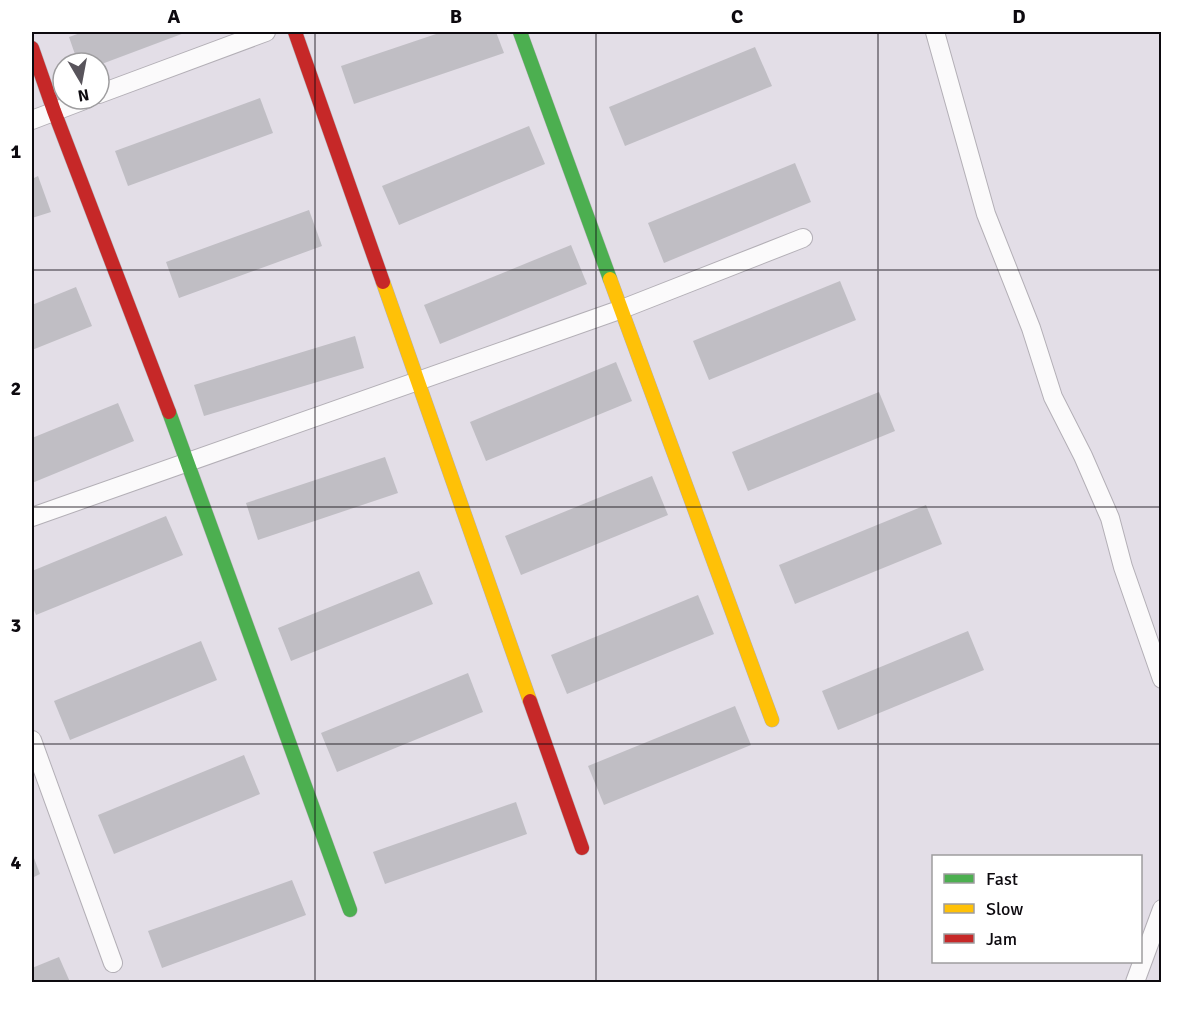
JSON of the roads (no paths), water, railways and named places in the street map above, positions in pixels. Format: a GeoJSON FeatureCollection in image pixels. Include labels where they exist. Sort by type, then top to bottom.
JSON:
{"type":"FeatureCollection","features":[{"type":"Feature","properties":{"kind":"street"},"geometry":{"type":"LineString","coordinates":[[111,90],[266,32]]}},
{"type":"Feature","properties":{"kind":"street"},"geometry":{"type":"LineString","coordinates":[[295,32],[582,848]]}},
{"type":"Feature","properties":{"kind":"street"},"geometry":{"type":"LineString","coordinates":[[520,32],[772,720]]}},
{"type":"Feature","properties":{"kind":"street"},"geometry":{"type":"LineString","coordinates":[[935,32],[986,214],[1031,328],[1053,397],[1083,456],[1110,518],[1123,567],[1161,679]]}},
{"type":"Feature","properties":{"kind":"street"},"geometry":{"type":"LineString","coordinates":[[32,48],[51,102]]}},
{"type":"Feature","properties":{"kind":"street"},"geometry":{"type":"LineString","coordinates":[[32,120],[54,111],[188,462],[350,910]]}},
{"type":"Feature","properties":{"kind":"street"},"geometry":{"type":"LineString","coordinates":[[32,517],[622,309],[803,238]]}},
{"type":"Feature","properties":{"kind":"street"},"geometry":{"type":"LineString","coordinates":[[32,740],[113,963]]}},
{"type":"Feature","properties":{"kind":"street"},"geometry":{"type":"LineString","coordinates":[[1136,982],[1161,909]]}}]}
